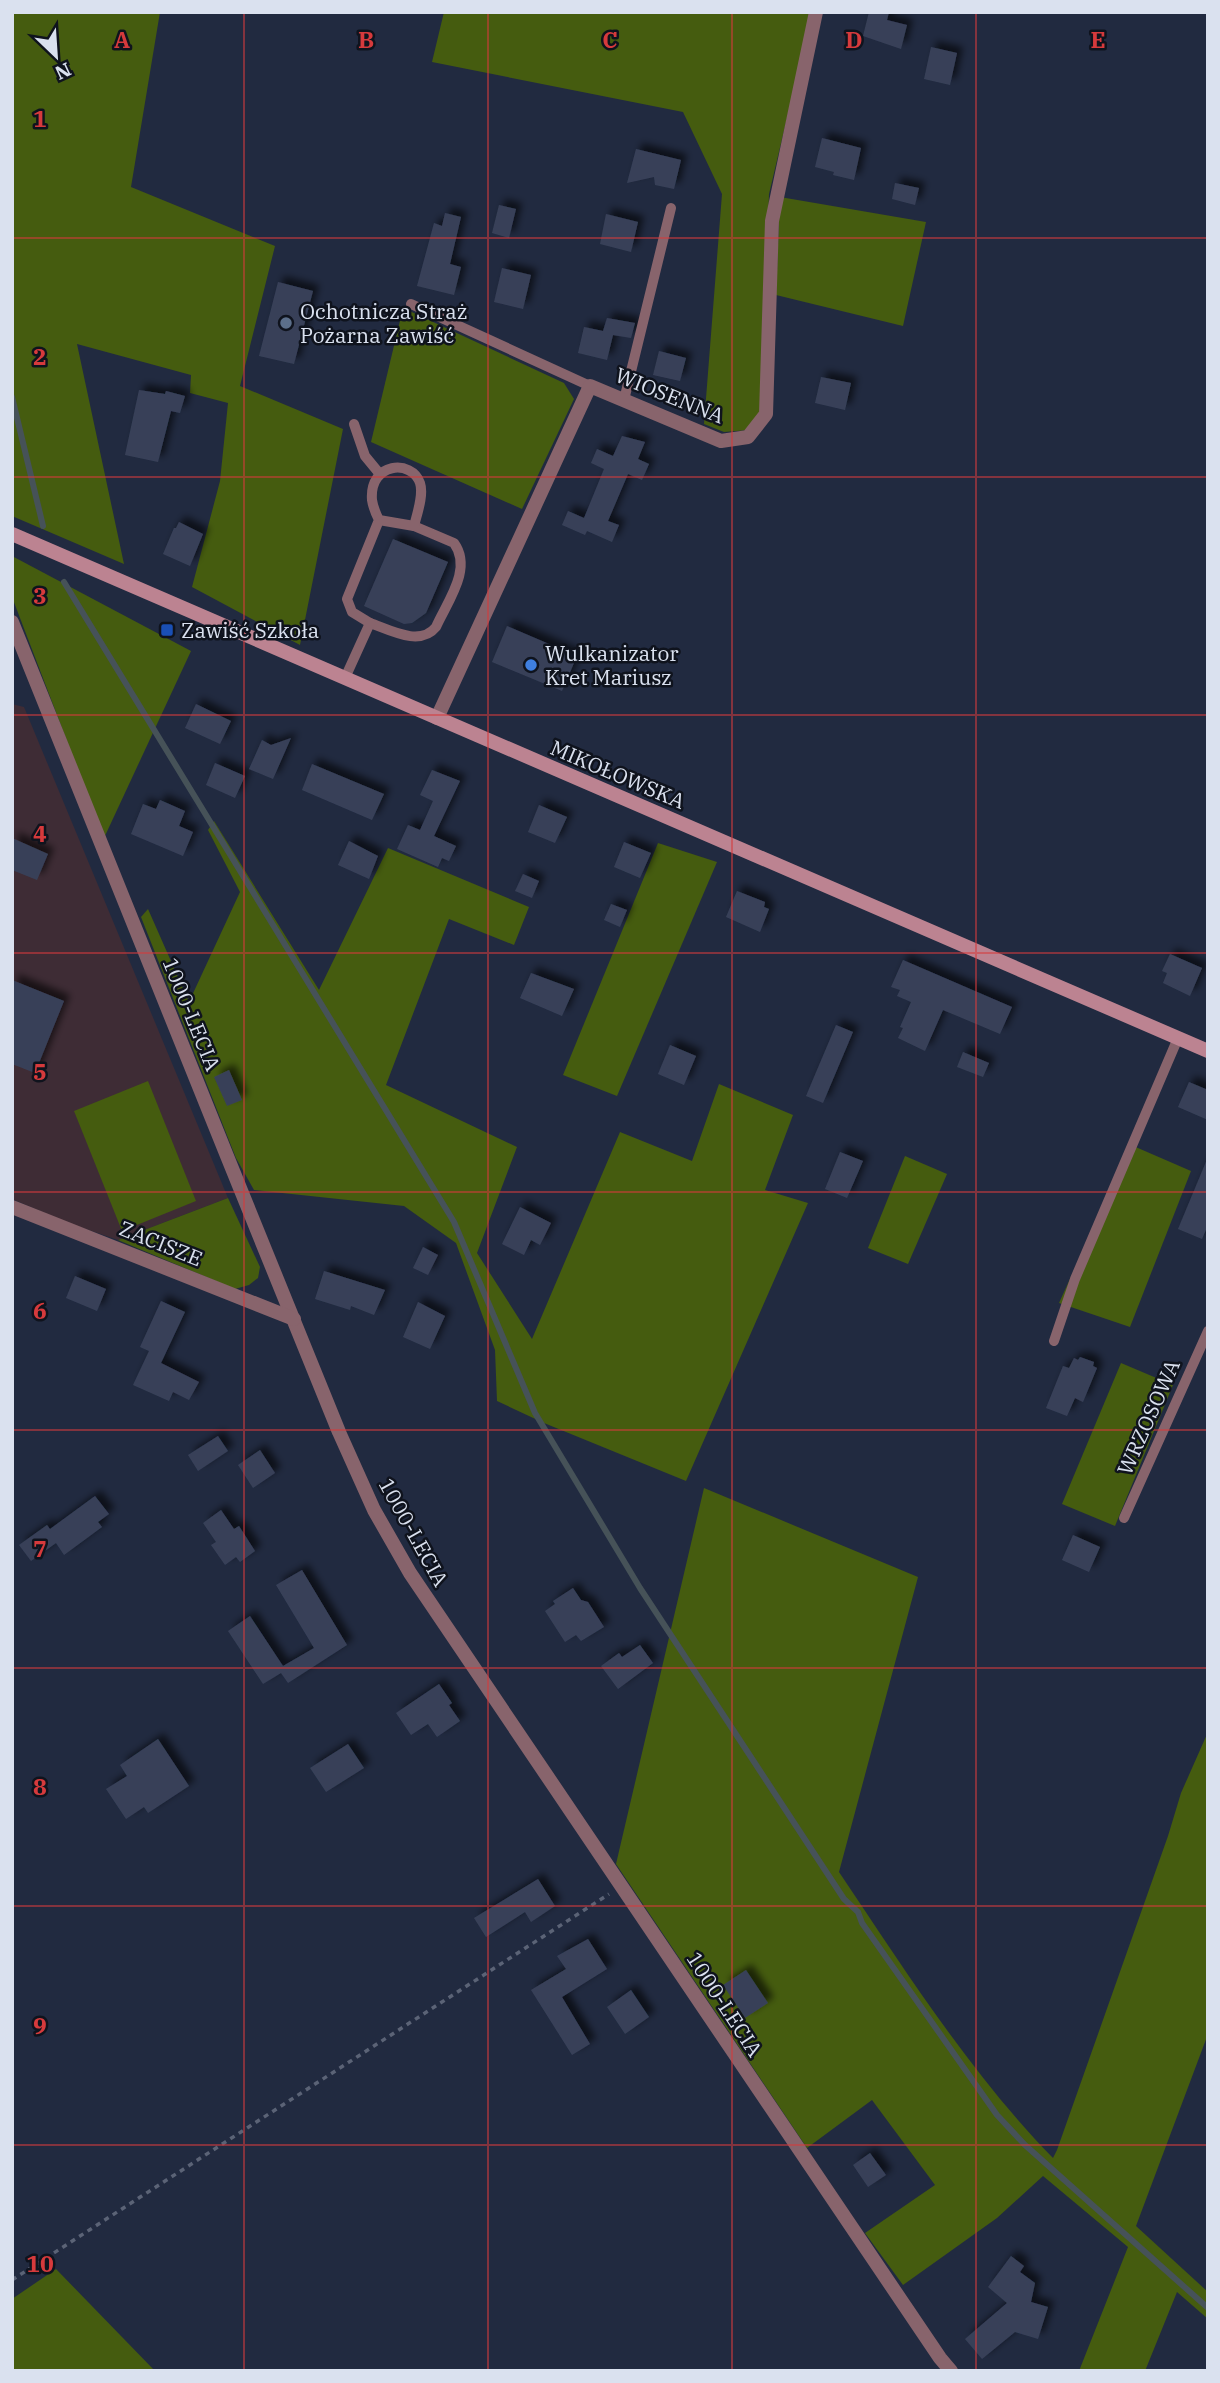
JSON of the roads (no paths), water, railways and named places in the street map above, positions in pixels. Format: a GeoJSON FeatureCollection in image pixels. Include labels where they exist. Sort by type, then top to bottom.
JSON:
{"type":"FeatureCollection","features":[{"type":"Feature","properties":{"kind":"main road","name":"MIKOŁOWSKA"},"geometry":{"type":"LineString","coordinates":[[12,534],[1208,1051]]}},
{"type":"Feature","properties":{"kind":"street","name":"WIOSENNA"},"geometry":{"type":"LineString","coordinates":[[437,718],[590,386],[721,441],[748,437],[766,414],[772,221],[816,12]]}},
{"type":"Feature","properties":{"kind":"street","name":"1000-LECIA"},"geometry":{"type":"LineString","coordinates":[[12,622],[339,1432],[374,1510],[410,1573],[622,1885],[791,2142],[951,2371]]}},
{"type":"Feature","properties":{"kind":"street","name":"ZACISZE"},"geometry":{"type":"LineString","coordinates":[[12,1207],[295,1319]]}},
{"type":"Feature","properties":{"kind":"lane"},"geometry":{"type":"LineString","coordinates":[[624,400],[671,208]]}},
{"type":"Feature","properties":{"kind":"lane"},"geometry":{"type":"LineString","coordinates":[[411,304],[590,386]]}},
{"type":"Feature","properties":{"kind":"lane"},"geometry":{"type":"LineString","coordinates":[[354,424],[365,456],[379,473]]}},
{"type":"Feature","properties":{"kind":"lane"},"geometry":{"type":"LineString","coordinates":[[379,520],[414,526],[454,543],[461,557],[460,576],[436,627],[430,634],[414,637],[370,623],[352,612],[347,599],[379,520],[372,502],[372,485],[379,473],[392,467],[404,468],[421,483],[414,526]]}},
{"type":"Feature","properties":{"kind":"lane"},"geometry":{"type":"LineString","coordinates":[[345,678],[370,623]]}},
{"type":"Feature","properties":{"kind":"lane"},"geometry":{"type":"LineString","coordinates":[[1054,1341],[1075,1279],[1178,1038]]}},
{"type":"Feature","properties":{"kind":"lane","name":"WRZOSOWA"},"geometry":{"type":"LineString","coordinates":[[1124,1518],[1208,1331]]}},
{"type":"Feature","properties":{"kind":"waterway"},"geometry":{"type":"LineString","coordinates":[[12,397],[43,526]]}},
{"type":"Feature","properties":{"kind":"waterway"},"geometry":{"type":"LineString","coordinates":[[64,582],[454,1222],[535,1413],[640,1588],[844,1899],[858,1912],[862,1923],[997,2115],[1025,2145],[1208,2308]]}},
{"type":"Feature","properties":{"kind":"place","name":"Ochotnicza Straż Pożarna Zawiść"},"geometry":{"type":"Point","coordinates":[286,323]}},
{"type":"Feature","properties":{"kind":"place","name":"Zawiść Szkoła"},"geometry":{"type":"Point","coordinates":[167,630]}},
{"type":"Feature","properties":{"kind":"place","name":"Wulkanizator Kret Mariusz"},"geometry":{"type":"Point","coordinates":[531,665]}}]}
